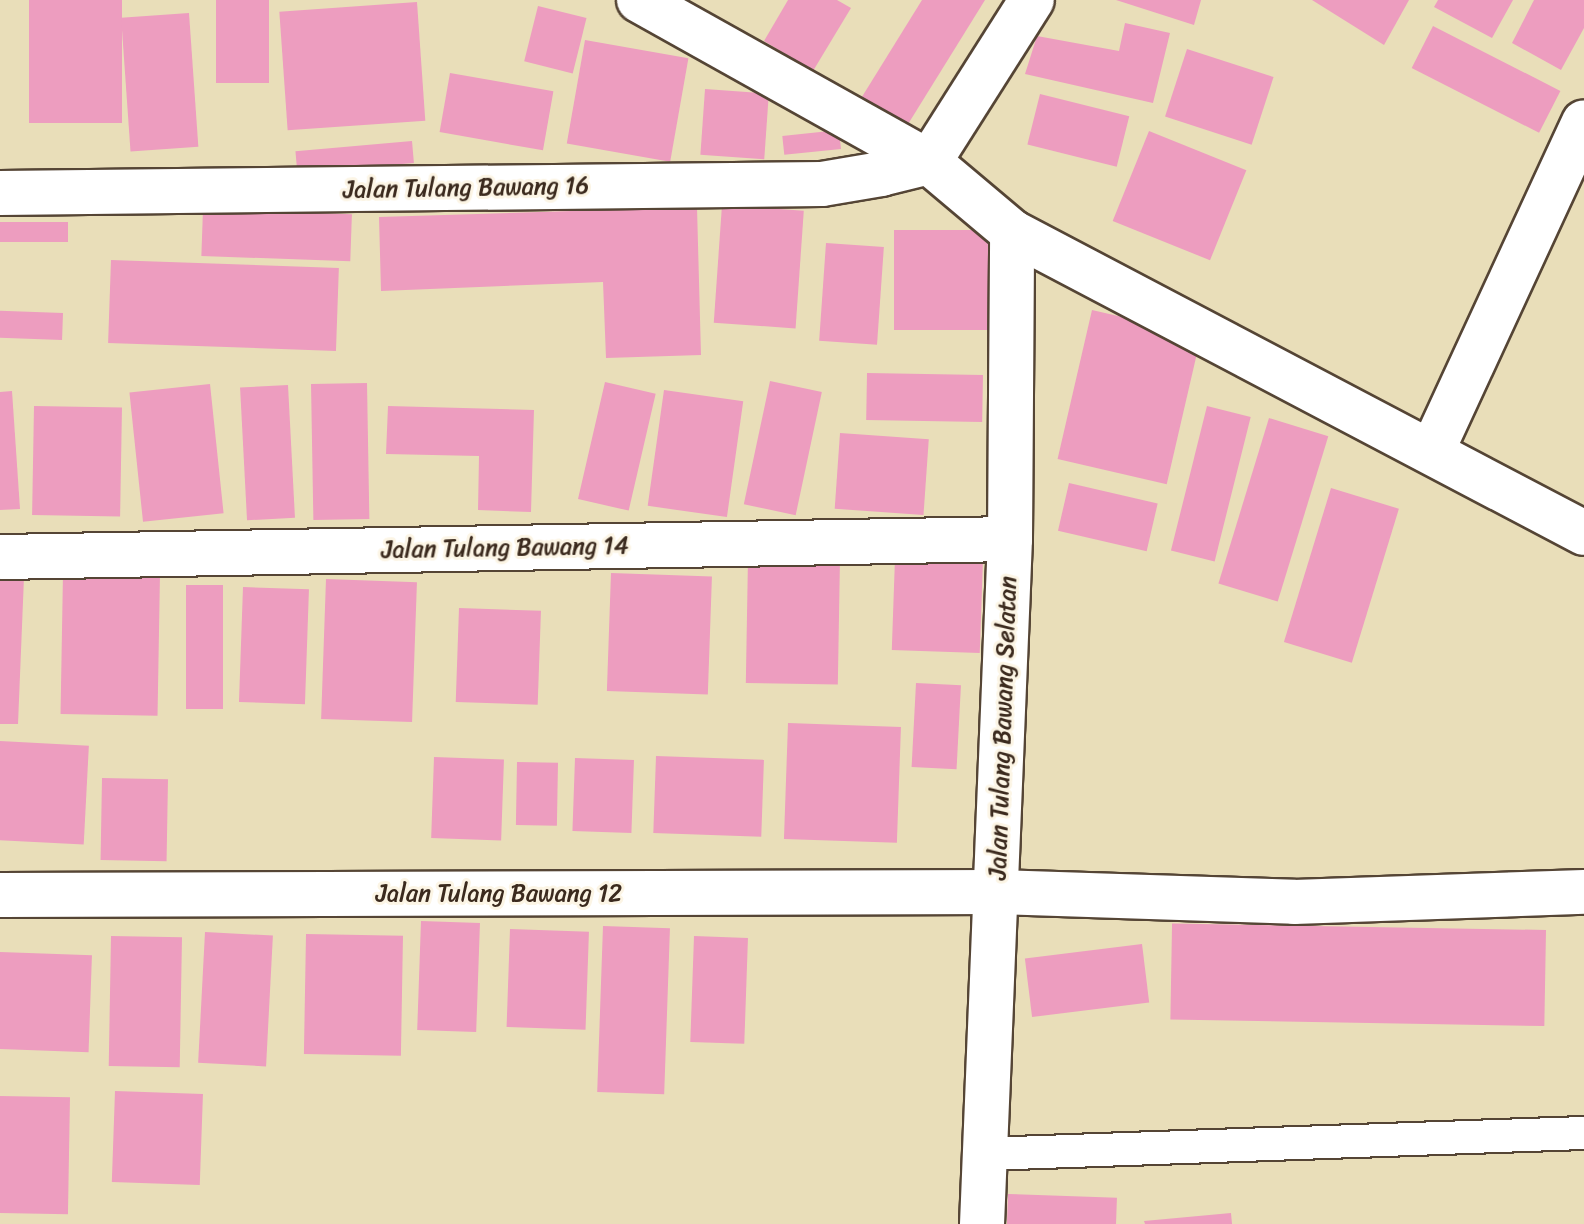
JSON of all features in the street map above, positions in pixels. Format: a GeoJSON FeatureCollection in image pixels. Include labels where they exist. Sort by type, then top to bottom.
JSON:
{"type":"FeatureCollection","features":[{"type":"Feature","properties":{"kind":"street"},"geometry":{"type":"LineString","coordinates":[[639,0],[929,162],[1012,232],[1584,533]]}},
{"type":"Feature","properties":{"kind":"street"},"geometry":{"type":"LineString","coordinates":[[929,162],[1032,0]]}},
{"type":"Feature","properties":{"kind":"street"},"geometry":{"type":"LineString","coordinates":[[1432,451],[1584,122]]}},
{"type":"Feature","properties":{"kind":"street","name":"Jalan Tulang Bawang 16"},"geometry":{"type":"LineString","coordinates":[[0,193],[822,184],[929,162]]}},
{"type":"Feature","properties":{"kind":"street","name":"Jalan Tulang Bawang Selatan"},"geometry":{"type":"LineString","coordinates":[[982,1224],[1010,539],[1012,232]]}},
{"type":"Feature","properties":{"kind":"street","name":"Jalan Tulang Bawang 14"},"geometry":{"type":"LineString","coordinates":[[0,557],[1010,539]]}},
{"type":"Feature","properties":{"kind":"street","name":"Jalan Tulang Bawang 12"},"geometry":{"type":"LineString","coordinates":[[0,895],[997,892],[1294,902],[1584,892]]}},
{"type":"Feature","properties":{"kind":"lane"},"geometry":{"type":"LineString","coordinates":[[985,1154],[1584,1133]]}},
{"type":"Feature","properties":{"kind":"building"},"geometry":{"type":"Polygon","coordinates":[[[29,0],[122,0],[122,123],[29,123],[29,0]]]}},
{"type":"Feature","properties":{"kind":"building"},"geometry":{"type":"Polygon","coordinates":[[[216,0],[269,0],[269,83],[216,83],[216,0]]]}},
{"type":"Feature","properties":{"kind":"building"},"geometry":{"type":"Polygon","coordinates":[[[788,0],[837,0],[851,8],[813,71],[764,41],[788,0]]]}},
{"type":"Feature","properties":{"kind":"building"},"geometry":{"type":"Polygon","coordinates":[[[922,0],[985,0],[905,129],[860,100],[922,0]]]}},
{"type":"Feature","properties":{"kind":"building"},"geometry":{"type":"Polygon","coordinates":[[[1116,0],[1201,0],[1194,25],[1116,0]]]}},
{"type":"Feature","properties":{"kind":"building"},"geometry":{"type":"Polygon","coordinates":[[[1312,0],[1409,0],[1384,45],[1312,0]]]}},
{"type":"Feature","properties":{"kind":"building"},"geometry":{"type":"Polygon","coordinates":[[[1438,0],[1513,0],[1492,38],[1434,7],[1438,0]]]}},
{"type":"Feature","properties":{"kind":"building"},"geometry":{"type":"Polygon","coordinates":[[[1534,0],[1584,0],[1584,28],[1561,70],[1512,43],[1534,0]]]}},
{"type":"Feature","properties":{"kind":"building"},"geometry":{"type":"Polygon","coordinates":[[[417,2],[425,121],[288,130],[279,12],[417,2]]]}},
{"type":"Feature","properties":{"kind":"building"},"geometry":{"type":"Polygon","coordinates":[[[538,6],[587,18],[573,73],[524,61],[538,6]]]}},
{"type":"Feature","properties":{"kind":"building"},"geometry":{"type":"Polygon","coordinates":[[[189,13],[198,147],[131,151],[121,18],[189,13]]]}},
{"type":"Feature","properties":{"kind":"building"},"geometry":{"type":"Polygon","coordinates":[[[1125,23],[1170,33],[1153,103],[1025,74],[1037,36],[1119,51],[1125,23]]]}},
{"type":"Feature","properties":{"kind":"building"},"geometry":{"type":"Polygon","coordinates":[[[1433,26],[1560,91],[1539,133],[1412,68],[1433,26]]]}},
{"type":"Feature","properties":{"kind":"building"},"geometry":{"type":"Polygon","coordinates":[[[585,40],[688,58],[670,162],[567,143],[585,40]]]}},
{"type":"Feature","properties":{"kind":"building"},"geometry":{"type":"Polygon","coordinates":[[[1187,49],[1274,77],[1252,145],[1165,117],[1187,49]]]}},
{"type":"Feature","properties":{"kind":"building"},"geometry":{"type":"Polygon","coordinates":[[[450,73],[553,91],[543,150],[440,132],[450,73]]]}},
{"type":"Feature","properties":{"kind":"building"},"geometry":{"type":"Polygon","coordinates":[[[705,89],[769,93],[764,159],[700,155],[705,89]]]}},
{"type":"Feature","properties":{"kind":"building"},"geometry":{"type":"Polygon","coordinates":[[[1040,94],[1129,116],[1117,167],[1027,144],[1040,94]]]}},
{"type":"Feature","properties":{"kind":"building"},"geometry":{"type":"Polygon","coordinates":[[[839,130],[841,149],[784,155],[782,136],[839,130]]]}},
{"type":"Feature","properties":{"kind":"building"},"geometry":{"type":"Polygon","coordinates":[[[1149,131],[1246,170],[1210,260],[1113,221],[1149,131]]]}},
{"type":"Feature","properties":{"kind":"building"},"geometry":{"type":"Polygon","coordinates":[[[412,141],[414,163],[297,173],[295,151],[412,141]]]}},
{"type":"Feature","properties":{"kind":"building"},"geometry":{"type":"Polygon","coordinates":[[[722,205],[804,211],[796,328],[714,323],[722,205]]]}},
{"type":"Feature","properties":{"kind":"building"},"geometry":{"type":"Polygon","coordinates":[[[697,207],[701,355],[606,358],[603,282],[381,291],[379,217],[697,207]]]}},
{"type":"Feature","properties":{"kind":"building"},"geometry":{"type":"Polygon","coordinates":[[[203,209],[352,214],[350,261],[201,256],[203,209]]]}},
{"type":"Feature","properties":{"kind":"building"},"geometry":{"type":"Polygon","coordinates":[[[0,222],[68,222],[68,242],[0,242],[0,222]]]}},
{"type":"Feature","properties":{"kind":"building"},"geometry":{"type":"Polygon","coordinates":[[[894,230],[993,230],[993,330],[894,330],[894,230]]]}},
{"type":"Feature","properties":{"kind":"building"},"geometry":{"type":"Polygon","coordinates":[[[826,243],[884,247],[877,345],[819,341],[826,243]]]}},
{"type":"Feature","properties":{"kind":"building"},"geometry":{"type":"Polygon","coordinates":[[[111,260],[339,268],[336,351],[108,343],[111,260]]]}},
{"type":"Feature","properties":{"kind":"building"},"geometry":{"type":"Polygon","coordinates":[[[1092,310],[1201,335],[1167,484],[1058,459],[1092,310]]]}},
{"type":"Feature","properties":{"kind":"building"},"geometry":{"type":"Polygon","coordinates":[[[0,311],[63,313],[62,340],[0,338],[0,311]]]}},
{"type":"Feature","properties":{"kind":"building"},"geometry":{"type":"Polygon","coordinates":[[[867,373],[983,375],[982,422],[866,420],[867,373]]]}},
{"type":"Feature","properties":{"kind":"building"},"geometry":{"type":"Polygon","coordinates":[[[770,381],[822,392],[796,515],[744,504],[770,381]]]}},
{"type":"Feature","properties":{"kind":"building"},"geometry":{"type":"Polygon","coordinates":[[[605,382],[656,394],[629,511],[578,499],[605,382]]]}},
{"type":"Feature","properties":{"kind":"building"},"geometry":{"type":"Polygon","coordinates":[[[367,383],[369,519],[313,520],[311,384],[367,383]]]}},
{"type":"Feature","properties":{"kind":"building"},"geometry":{"type":"Polygon","coordinates":[[[210,384],[224,513],[143,522],[129,392],[210,384]]]}},
{"type":"Feature","properties":{"kind":"building"},"geometry":{"type":"Polygon","coordinates":[[[288,385],[295,518],[247,520],[240,388],[288,385]]]}},
{"type":"Feature","properties":{"kind":"building"},"geometry":{"type":"Polygon","coordinates":[[[664,390],[743,401],[727,517],[648,506],[664,390]]]}},
{"type":"Feature","properties":{"kind":"building"},"geometry":{"type":"Polygon","coordinates":[[[12,391],[20,509],[0,510],[0,392],[12,391]]]}},
{"type":"Feature","properties":{"kind":"building"},"geometry":{"type":"Polygon","coordinates":[[[34,406],[122,408],[120,517],[32,515],[34,406]]]}},
{"type":"Feature","properties":{"kind":"building"},"geometry":{"type":"Polygon","coordinates":[[[388,406],[534,410],[531,512],[478,510],[479,456],[386,454],[388,406]]]}},
{"type":"Feature","properties":{"kind":"building"},"geometry":{"type":"Polygon","coordinates":[[[1207,406],[1251,417],[1215,561],[1171,551],[1207,406]]]}},
{"type":"Feature","properties":{"kind":"building"},"geometry":{"type":"Polygon","coordinates":[[[1269,418],[1328,436],[1278,602],[1218,583],[1269,418]]]}},
{"type":"Feature","properties":{"kind":"building"},"geometry":{"type":"Polygon","coordinates":[[[840,433],[929,439],[923,515],[835,509],[840,433]]]}},
{"type":"Feature","properties":{"kind":"building"},"geometry":{"type":"Polygon","coordinates":[[[1069,483],[1158,503],[1147,551],[1058,531],[1069,483]]]}},
{"type":"Feature","properties":{"kind":"building"},"geometry":{"type":"Polygon","coordinates":[[[1331,488],[1399,509],[1352,663],[1284,642],[1331,488]]]}},
{"type":"Feature","properties":{"kind":"building"},"geometry":{"type":"Polygon","coordinates":[[[748,558],[840,560],[838,685],[746,683],[748,558]]]}},
{"type":"Feature","properties":{"kind":"building"},"geometry":{"type":"Polygon","coordinates":[[[895,558],[983,561],[980,653],[892,650],[895,558]]]}},
{"type":"Feature","properties":{"kind":"building"},"geometry":{"type":"Polygon","coordinates":[[[63,573],[160,575],[158,716],[61,714],[63,573]]]}},
{"type":"Feature","properties":{"kind":"building"},"geometry":{"type":"Polygon","coordinates":[[[611,573],[712,577],[708,694],[607,691],[611,573]]]}},
{"type":"Feature","properties":{"kind":"building"},"geometry":{"type":"Polygon","coordinates":[[[0,576],[24,577],[18,724],[0,724],[0,576]]]}},
{"type":"Feature","properties":{"kind":"building"},"geometry":{"type":"Polygon","coordinates":[[[326,579],[417,582],[412,722],[321,719],[326,579]]]}},
{"type":"Feature","properties":{"kind":"building"},"geometry":{"type":"Polygon","coordinates":[[[186,585],[223,585],[223,709],[186,709],[186,585]]]}},
{"type":"Feature","properties":{"kind":"building"},"geometry":{"type":"Polygon","coordinates":[[[243,587],[309,589],[305,704],[239,702],[243,587]]]}},
{"type":"Feature","properties":{"kind":"building"},"geometry":{"type":"Polygon","coordinates":[[[459,608],[541,611],[538,705],[456,702],[459,608]]]}},
{"type":"Feature","properties":{"kind":"building"},"geometry":{"type":"Polygon","coordinates":[[[916,683],[961,685],[957,769],[912,767],[916,683]]]}},
{"type":"Feature","properties":{"kind":"building"},"geometry":{"type":"Polygon","coordinates":[[[788,723],[901,727],[897,843],[784,839],[788,723]]]}},
{"type":"Feature","properties":{"kind":"building"},"geometry":{"type":"Polygon","coordinates":[[[0,741],[89,746],[84,845],[0,840],[0,741]]]}},
{"type":"Feature","properties":{"kind":"building"},"geometry":{"type":"Polygon","coordinates":[[[656,756],[764,760],[761,837],[653,833],[656,756]]]}},
{"type":"Feature","properties":{"kind":"building"},"geometry":{"type":"Polygon","coordinates":[[[434,757],[504,759],[501,840],[431,838],[434,757]]]}},
{"type":"Feature","properties":{"kind":"building"},"geometry":{"type":"Polygon","coordinates":[[[575,758],[634,760],[631,833],[572,831],[575,758]]]}},
{"type":"Feature","properties":{"kind":"building"},"geometry":{"type":"Polygon","coordinates":[[[517,762],[558,763],[557,826],[516,825],[517,762]]]}},
{"type":"Feature","properties":{"kind":"building"},"geometry":{"type":"Polygon","coordinates":[[[102,778],[168,779],[167,861],[101,860],[102,778]]]}},
{"type":"Feature","properties":{"kind":"building"},"geometry":{"type":"Polygon","coordinates":[[[421,921],[480,923],[476,1032],[417,1030],[421,921]]]}},
{"type":"Feature","properties":{"kind":"building"},"geometry":{"type":"Polygon","coordinates":[[[1172,923],[1546,930],[1544,1026],[1170,1019],[1172,923]]]}},
{"type":"Feature","properties":{"kind":"building"},"geometry":{"type":"Polygon","coordinates":[[[603,926],[670,928],[664,1094],[597,1092],[603,926]]]}},
{"type":"Feature","properties":{"kind":"building"},"geometry":{"type":"Polygon","coordinates":[[[510,929],[589,932],[586,1030],[507,1027],[510,929]]]}},
{"type":"Feature","properties":{"kind":"building"},"geometry":{"type":"Polygon","coordinates":[[[205,932],[273,936],[266,1066],[198,1063],[205,932]]]}},
{"type":"Feature","properties":{"kind":"building"},"geometry":{"type":"Polygon","coordinates":[[[306,934],[403,936],[401,1056],[304,1054],[306,934]]]}},
{"type":"Feature","properties":{"kind":"building"},"geometry":{"type":"Polygon","coordinates":[[[111,936],[182,937],[180,1067],[109,1066],[111,936]]]}},
{"type":"Feature","properties":{"kind":"building"},"geometry":{"type":"Polygon","coordinates":[[[694,936],[748,938],[744,1044],[690,1042],[694,936]]]}},
{"type":"Feature","properties":{"kind":"building"},"geometry":{"type":"Polygon","coordinates":[[[1142,944],[1149,1003],[1032,1017],[1025,958],[1142,944]]]}},
{"type":"Feature","properties":{"kind":"building"},"geometry":{"type":"Polygon","coordinates":[[[0,952],[92,955],[89,1052],[0,1049],[0,952]]]}},
{"type":"Feature","properties":{"kind":"building"},"geometry":{"type":"Polygon","coordinates":[[[115,1091],[203,1094],[200,1185],[112,1182],[115,1091]]]}},
{"type":"Feature","properties":{"kind":"building"},"geometry":{"type":"Polygon","coordinates":[[[0,1096],[70,1097],[68,1214],[0,1213],[0,1096]]]}},
{"type":"Feature","properties":{"kind":"building"},"geometry":{"type":"Polygon","coordinates":[[[1008,1194],[1117,1198],[1116,1224],[1007,1224],[1008,1194]]]}},
{"type":"Feature","properties":{"kind":"building"},"geometry":{"type":"Polygon","coordinates":[[[1231,1213],[1232,1224],[1145,1224],[1144,1221],[1231,1213]]]}}]}
